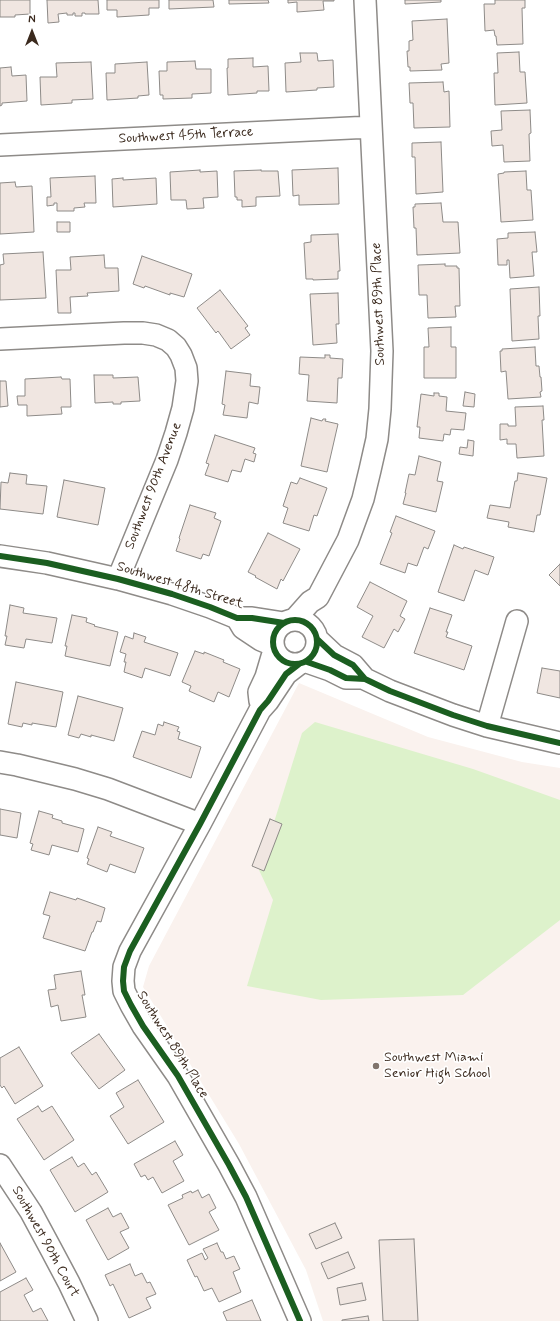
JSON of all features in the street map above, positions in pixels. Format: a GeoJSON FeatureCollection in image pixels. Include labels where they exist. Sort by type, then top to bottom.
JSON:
{"type":"FeatureCollection","features":[{"type":"Feature","properties":{"kind":"street","name":"Southwest 89th Place"},"geometry":{"type":"LineString","coordinates":[[289,622],[310,602],[318,597],[348,540],[361,505],[377,439],[380,409],[382,351],[365,0]]}},
{"type":"Feature","properties":{"kind":"street","name":"Southwest 45th Terrace"},"geometry":{"type":"LineString","coordinates":[[0,145],[371,127]]}},
{"type":"Feature","properties":{"kind":"street","name":"Southwest 90th Avenue"},"geometry":{"type":"LineString","coordinates":[[0,339],[144,333],[156,335],[168,340],[182,355],[186,368],[187,381],[183,408],[167,460],[118,579]]}},
{"type":"Feature","properties":{"kind":"street","name":"Southwest 48th Street"},"geometry":{"type":"LineString","coordinates":[[0,556],[47,563],[118,579],[172,594],[237,618],[289,622],[302,621],[309,625],[334,655],[353,665],[366,679],[390,691],[487,726],[560,743]]}},
{"type":"Feature","properties":{"kind":"street","name":"Southwest 89th Place"},"geometry":{"type":"LineString","coordinates":[[316,635],[320,609],[318,597]]}},
{"type":"Feature","properties":{"kind":"street","name":"Southwest 48th Street"},"geometry":{"type":"LineString","coordinates":[[237,618],[243,628],[274,648],[280,659],[289,664],[303,663],[330,670],[346,678],[366,679]]}},
{"type":"Feature","properties":{"kind":"street"},"geometry":{"type":"LineString","coordinates":[[487,726],[517,621]]}},
{"type":"Feature","properties":{"kind":"street"},"geometry":{"type":"LineString","coordinates":[[274,648],[274,635],[278,628],[289,622]]}},
{"type":"Feature","properties":{"kind":"street"},"geometry":{"type":"LineString","coordinates":[[303,663],[312,657],[315,652],[317,645],[316,635]]}},
{"type":"Feature","properties":{"kind":"street","name":"Southwest 89th Place"},"geometry":{"type":"LineString","coordinates":[[260,710],[259,692],[266,677],[274,648]]}},
{"type":"Feature","properties":{"kind":"street","name":"Southwest 89th Place"},"geometry":{"type":"LineString","coordinates":[[300,1321],[246,1197],[190,1096],[143,1026],[124,991],[122,981],[124,967],[130,952],[260,710],[268,701],[286,674],[303,663]]}},
{"type":"Feature","properties":{"kind":"street"},"geometry":{"type":"LineString","coordinates":[[0,762],[68,777],[108,789],[200,824]]}},
{"type":"Feature","properties":{"kind":"street","name":"Southwest 90th Court"},"geometry":{"type":"LineString","coordinates":[[0,1165],[30,1212],[52,1251],[87,1321]]}},
{"type":"Feature","properties":{"kind":"shaded area","name":"Southwest Miami Senior High School"},"geometry":{"type":"Polygon","coordinates":[[[299,683],[428,737],[522,762],[560,768],[560,1321],[323,1321],[306,1270],[239,1144],[143,987],[149,966],[299,683]]]}},
{"type":"Feature","properties":{"kind":"green space"},"geometry":{"type":"Polygon","coordinates":[[[315,722],[473,769],[560,800],[560,920],[463,995],[321,1000],[247,986],[273,900],[259,870],[302,733],[315,722]]]}},
{"type":"Feature","properties":{"kind":"building"},"geometry":{"type":"Polygon","coordinates":[[[0,0],[30,0],[30,14],[15,15],[15,17],[0,17],[0,0]]]}},
{"type":"Feature","properties":{"kind":"building"},"geometry":{"type":"Polygon","coordinates":[[[47,0],[98,0],[99,14],[82,13],[82,16],[75,16],[75,13],[73,13],[73,15],[67,15],[67,13],[58,14],[59,22],[48,23],[47,0]]]}},
{"type":"Feature","properties":{"kind":"building"},"geometry":{"type":"Polygon","coordinates":[[[107,0],[159,0],[159,8],[149,8],[149,15],[117,17],[117,10],[107,10],[107,0]]]}},
{"type":"Feature","properties":{"kind":"building"},"geometry":{"type":"Polygon","coordinates":[[[169,0],[213,0],[214,7],[169,9],[169,0]]]}},
{"type":"Feature","properties":{"kind":"building"},"geometry":{"type":"Polygon","coordinates":[[[229,0],[268,0],[269,3],[229,4],[229,0]]]}},
{"type":"Feature","properties":{"kind":"building"},"geometry":{"type":"Polygon","coordinates":[[[288,0],[334,1],[323,1],[324,10],[297,12],[297,2],[288,3],[288,0]]]}},
{"type":"Feature","properties":{"kind":"building"},"geometry":{"type":"Polygon","coordinates":[[[405,0],[441,0],[441,2],[405,4],[405,0]]]}},
{"type":"Feature","properties":{"kind":"building"},"geometry":{"type":"Polygon","coordinates":[[[495,0],[525,0],[525,8],[522,8],[523,44],[497,45],[494,30],[485,31],[484,4],[495,4],[495,0]]]}},
{"type":"Feature","properties":{"kind":"building"},"geometry":{"type":"Polygon","coordinates":[[[447,19],[449,63],[441,64],[442,70],[410,71],[410,67],[408,67],[407,51],[409,51],[409,41],[413,40],[412,21],[447,19]]]}},
{"type":"Feature","properties":{"kind":"building"},"geometry":{"type":"Polygon","coordinates":[[[519,52],[520,72],[525,72],[527,103],[495,105],[494,73],[498,73],[497,53],[519,52]]]}},
{"type":"Feature","properties":{"kind":"building"},"geometry":{"type":"Polygon","coordinates":[[[300,53],[317,53],[318,61],[333,60],[334,87],[317,88],[317,90],[286,92],[285,63],[301,62],[300,53]]]}},
{"type":"Feature","properties":{"kind":"building"},"geometry":{"type":"Polygon","coordinates":[[[253,58],[253,67],[268,66],[269,91],[228,95],[228,59],[253,58]]]}},
{"type":"Feature","properties":{"kind":"building"},"geometry":{"type":"Polygon","coordinates":[[[195,61],[196,69],[211,69],[211,93],[192,94],[192,98],[163,99],[163,95],[160,95],[159,71],[167,71],[167,62],[195,61]]]}},
{"type":"Feature","properties":{"kind":"building"},"geometry":{"type":"Polygon","coordinates":[[[91,62],[93,99],[72,100],[72,103],[41,105],[40,77],[57,77],[56,63],[91,62]]]}},
{"type":"Feature","properties":{"kind":"building"},"geometry":{"type":"Polygon","coordinates":[[[147,62],[149,95],[138,96],[138,98],[107,100],[106,73],[115,73],[115,64],[147,62]]]}},
{"type":"Feature","properties":{"kind":"building"},"geometry":{"type":"Polygon","coordinates":[[[11,67],[12,76],[26,75],[27,101],[2,103],[0,106],[0,68],[11,67]]]}},
{"type":"Feature","properties":{"kind":"building"},"geometry":{"type":"Polygon","coordinates":[[[443,82],[444,92],[449,91],[450,127],[414,128],[413,103],[410,103],[409,83],[443,82]]]}},
{"type":"Feature","properties":{"kind":"building"},"geometry":{"type":"Polygon","coordinates":[[[530,110],[530,161],[504,162],[503,145],[492,146],[491,131],[502,130],[501,111],[530,110]]]}},
{"type":"Feature","properties":{"kind":"building"},"geometry":{"type":"Polygon","coordinates":[[[441,142],[443,192],[416,194],[415,157],[412,157],[412,143],[441,142]]]}},
{"type":"Feature","properties":{"kind":"building"},"geometry":{"type":"Polygon","coordinates":[[[338,168],[339,204],[299,205],[299,195],[293,196],[292,170],[338,168]]]}},
{"type":"Feature","properties":{"kind":"building"},"geometry":{"type":"Polygon","coordinates":[[[200,170],[200,172],[217,171],[218,197],[203,198],[204,208],[187,209],[186,200],[171,200],[170,172],[200,170]]]}},
{"type":"Feature","properties":{"kind":"building"},"geometry":{"type":"Polygon","coordinates":[[[234,171],[278,171],[280,196],[256,197],[256,206],[242,207],[242,200],[237,200],[237,197],[235,197],[234,171]]]}},
{"type":"Feature","properties":{"kind":"building"},"geometry":{"type":"Polygon","coordinates":[[[526,171],[527,190],[531,190],[533,220],[501,222],[498,174],[504,172],[526,171]]]}},
{"type":"Feature","properties":{"kind":"building"},"geometry":{"type":"Polygon","coordinates":[[[95,176],[96,203],[84,203],[85,207],[74,208],[74,211],[57,211],[57,203],[47,206],[47,197],[51,197],[50,178],[95,176]]]}},
{"type":"Feature","properties":{"kind":"building"},"geometry":{"type":"Polygon","coordinates":[[[123,178],[123,180],[156,178],[157,204],[113,207],[112,179],[123,178]]]}},
{"type":"Feature","properties":{"kind":"building"},"geometry":{"type":"Polygon","coordinates":[[[15,182],[16,187],[32,186],[34,232],[0,234],[0,183],[15,182]]]}},
{"type":"Feature","properties":{"kind":"building"},"geometry":{"type":"Polygon","coordinates":[[[441,203],[443,222],[458,222],[460,253],[417,255],[416,228],[414,228],[413,207],[415,207],[415,204],[441,203]]]}},
{"type":"Feature","properties":{"kind":"building"},"geometry":{"type":"Polygon","coordinates":[[[57,222],[70,222],[70,232],[57,232],[57,222]]]}},
{"type":"Feature","properties":{"kind":"building"},"geometry":{"type":"Polygon","coordinates":[[[535,232],[537,252],[532,252],[534,276],[510,278],[509,260],[507,260],[507,265],[498,265],[497,239],[508,238],[508,233],[535,232]]]}},
{"type":"Feature","properties":{"kind":"building"},"geometry":{"type":"Polygon","coordinates":[[[338,234],[340,271],[338,271],[338,279],[306,279],[304,243],[311,242],[311,235],[338,234]]]}},
{"type":"Feature","properties":{"kind":"building"},"geometry":{"type":"Polygon","coordinates":[[[43,252],[46,298],[0,300],[0,265],[4,264],[3,254],[43,252]]]}},
{"type":"Feature","properties":{"kind":"building"},"geometry":{"type":"Polygon","coordinates":[[[104,255],[105,268],[118,268],[119,291],[87,293],[88,296],[70,297],[71,313],[58,313],[56,270],[71,270],[70,257],[104,255]]]}},
{"type":"Feature","properties":{"kind":"building"},"geometry":{"type":"Polygon","coordinates":[[[142,256],[192,274],[184,297],[170,293],[170,295],[145,286],[144,288],[133,284],[142,256]]]}},
{"type":"Feature","properties":{"kind":"building"},"geometry":{"type":"Polygon","coordinates":[[[445,264],[445,266],[457,266],[457,268],[459,268],[460,306],[455,306],[456,317],[428,318],[427,295],[419,295],[418,265],[445,264]]]}},
{"type":"Feature","properties":{"kind":"building"},"geometry":{"type":"Polygon","coordinates":[[[539,287],[539,339],[512,341],[510,289],[539,287]]]}},
{"type":"Feature","properties":{"kind":"building"},"geometry":{"type":"Polygon","coordinates":[[[220,290],[248,326],[245,328],[250,335],[231,349],[218,331],[216,333],[197,308],[220,290]]]}},
{"type":"Feature","properties":{"kind":"building"},"geometry":{"type":"Polygon","coordinates":[[[338,293],[339,324],[336,324],[337,343],[313,345],[310,294],[338,293]]]}},
{"type":"Feature","properties":{"kind":"building"},"geometry":{"type":"Polygon","coordinates":[[[451,327],[451,347],[456,347],[456,378],[424,378],[424,347],[429,347],[428,328],[451,327]]]}},
{"type":"Feature","properties":{"kind":"building"},"geometry":{"type":"Polygon","coordinates":[[[535,347],[536,366],[539,366],[541,377],[541,397],[508,399],[506,371],[501,372],[500,351],[502,351],[502,349],[535,347]]]}},
{"type":"Feature","properties":{"kind":"building"},"geometry":{"type":"Polygon","coordinates":[[[325,355],[330,355],[330,358],[343,359],[342,378],[338,378],[337,403],[307,401],[309,375],[299,374],[300,357],[325,358],[325,355]]]}},
{"type":"Feature","properties":{"kind":"building"},"geometry":{"type":"Polygon","coordinates":[[[226,371],[251,374],[250,386],[260,387],[258,404],[249,402],[247,418],[223,415],[225,405],[222,404],[226,371]]]}},
{"type":"Feature","properties":{"kind":"building"},"geometry":{"type":"Polygon","coordinates":[[[94,375],[113,375],[113,378],[138,377],[140,401],[121,402],[121,404],[113,404],[113,402],[95,403],[94,375]]]}},
{"type":"Feature","properties":{"kind":"building"},"geometry":{"type":"Polygon","coordinates":[[[61,377],[62,379],[70,379],[71,407],[61,407],[62,414],[27,416],[27,405],[18,405],[17,396],[25,396],[25,379],[61,377]]]}},
{"type":"Feature","properties":{"kind":"building"},"geometry":{"type":"Polygon","coordinates":[[[0,381],[6,381],[8,406],[0,407],[0,381]]]}},
{"type":"Feature","properties":{"kind":"building"},"geometry":{"type":"Polygon","coordinates":[[[465,392],[475,394],[474,407],[463,406],[465,392]]]}},
{"type":"Feature","properties":{"kind":"building"},"geometry":{"type":"Polygon","coordinates":[[[434,393],[439,393],[439,396],[447,397],[446,411],[466,413],[464,430],[451,429],[450,435],[444,434],[443,441],[419,438],[420,427],[417,427],[421,394],[434,396],[434,393]]]}},
{"type":"Feature","properties":{"kind":"building"},"geometry":{"type":"Polygon","coordinates":[[[543,406],[544,420],[542,420],[544,456],[517,458],[516,444],[507,444],[507,439],[500,440],[500,424],[516,426],[515,407],[543,406]]]}},
{"type":"Feature","properties":{"kind":"building"},"geometry":{"type":"Polygon","coordinates":[[[311,418],[322,421],[323,419],[326,419],[325,421],[338,424],[327,472],[301,466],[311,418]]]}},
{"type":"Feature","properties":{"kind":"building"},"geometry":{"type":"Polygon","coordinates":[[[215,435],[255,448],[253,453],[256,454],[254,462],[245,459],[241,472],[232,470],[228,482],[205,475],[209,464],[206,463],[215,435]]]}},
{"type":"Feature","properties":{"kind":"building"},"geometry":{"type":"Polygon","coordinates":[[[468,440],[474,441],[473,456],[459,454],[460,447],[467,448],[468,440]]]}},
{"type":"Feature","properties":{"kind":"building"},"geometry":{"type":"Polygon","coordinates":[[[419,456],[441,462],[437,481],[443,482],[436,512],[403,504],[409,474],[415,475],[419,456]]]}},
{"type":"Feature","properties":{"kind":"building"},"geometry":{"type":"Polygon","coordinates":[[[10,473],[27,475],[26,484],[47,486],[43,514],[0,509],[1,482],[8,483],[10,473]]]}},
{"type":"Feature","properties":{"kind":"building"},"geometry":{"type":"Polygon","coordinates":[[[518,473],[547,478],[540,515],[537,515],[534,532],[508,527],[509,522],[487,518],[490,505],[510,508],[518,473]]]}},
{"type":"Feature","properties":{"kind":"building"},"geometry":{"type":"Polygon","coordinates":[[[300,478],[327,488],[317,516],[314,515],[309,531],[283,523],[288,508],[283,506],[291,482],[297,484],[300,478]]]}},
{"type":"Feature","properties":{"kind":"building"},"geometry":{"type":"Polygon","coordinates":[[[64,480],[105,488],[98,525],[57,517],[64,480]]]}},
{"type":"Feature","properties":{"kind":"building"},"geometry":{"type":"Polygon","coordinates":[[[190,505],[216,513],[214,518],[221,521],[209,556],[203,554],[201,559],[176,551],[190,505]]]}},
{"type":"Feature","properties":{"kind":"building"},"geometry":{"type":"Polygon","coordinates":[[[396,516],[435,531],[428,549],[424,547],[417,566],[408,563],[405,573],[380,564],[392,533],[390,532],[396,516]]]}},
{"type":"Feature","properties":{"kind":"building"},"geometry":{"type":"Polygon","coordinates":[[[268,533],[300,549],[283,581],[281,579],[277,589],[248,572],[268,533]]]}},
{"type":"Feature","properties":{"kind":"building"},"geometry":{"type":"Polygon","coordinates":[[[454,545],[463,549],[464,547],[494,557],[488,575],[475,570],[464,601],[438,592],[454,545]]]}},
{"type":"Feature","properties":{"kind":"building"},"geometry":{"type":"Polygon","coordinates":[[[560,564],[560,586],[549,575],[560,564]]]}},
{"type":"Feature","properties":{"kind":"building"},"geometry":{"type":"Polygon","coordinates":[[[370,582],[407,601],[400,616],[405,619],[398,632],[394,629],[384,648],[362,637],[373,616],[357,607],[370,582]]]}},
{"type":"Feature","properties":{"kind":"building"},"geometry":{"type":"Polygon","coordinates":[[[10,605],[24,608],[23,613],[57,618],[52,643],[26,639],[24,648],[5,645],[10,605]]]}},
{"type":"Feature","properties":{"kind":"building"},"geometry":{"type":"Polygon","coordinates":[[[430,608],[452,615],[446,632],[448,632],[446,637],[472,646],[464,670],[414,653],[430,608]]]}},
{"type":"Feature","properties":{"kind":"building"},"geometry":{"type":"Polygon","coordinates":[[[72,615],[87,618],[86,622],[95,625],[94,626],[118,632],[110,666],[65,656],[67,646],[65,646],[72,615]]]}},
{"type":"Feature","properties":{"kind":"building"},"geometry":{"type":"Polygon","coordinates":[[[134,633],[146,637],[144,642],[178,653],[170,676],[145,668],[142,678],[124,672],[126,654],[120,652],[125,636],[133,639],[134,633]]]}},
{"type":"Feature","properties":{"kind":"building"},"geometry":{"type":"Polygon","coordinates":[[[195,651],[204,654],[204,652],[224,660],[223,662],[240,669],[229,697],[218,692],[214,702],[189,691],[191,686],[182,682],[195,651]]]}},
{"type":"Feature","properties":{"kind":"building"},"geometry":{"type":"Polygon","coordinates":[[[542,668],[560,671],[560,698],[537,693],[542,668]]]}},
{"type":"Feature","properties":{"kind":"building"},"geometry":{"type":"Polygon","coordinates":[[[16,682],[63,692],[56,727],[32,723],[32,725],[23,723],[22,727],[8,724],[16,682]]]}},
{"type":"Feature","properties":{"kind":"building"},"geometry":{"type":"Polygon","coordinates":[[[78,696],[123,708],[114,741],[91,735],[91,737],[81,734],[79,738],[68,735],[78,696]]]}},
{"type":"Feature","properties":{"kind":"building"},"geometry":{"type":"Polygon","coordinates":[[[164,722],[179,727],[177,731],[180,732],[178,739],[201,747],[191,778],[133,757],[142,731],[155,735],[158,724],[163,726],[164,722]]]}},
{"type":"Feature","properties":{"kind":"building"},"geometry":{"type":"Polygon","coordinates":[[[0,809],[21,813],[17,838],[0,835],[0,809]]]}},
{"type":"Feature","properties":{"kind":"building"},"geometry":{"type":"Polygon","coordinates":[[[39,811],[53,815],[52,818],[62,821],[62,823],[84,829],[78,852],[52,845],[49,855],[31,850],[33,844],[30,843],[39,811]]]}},
{"type":"Feature","properties":{"kind":"building"},"geometry":{"type":"Polygon","coordinates":[[[270,819],[282,824],[264,871],[252,866],[270,819]]]}},
{"type":"Feature","properties":{"kind":"building"},"geometry":{"type":"Polygon","coordinates":[[[98,827],[112,832],[110,836],[144,848],[135,873],[110,864],[107,872],[87,864],[89,859],[87,858],[98,827]]]}},
{"type":"Feature","properties":{"kind":"building"},"geometry":{"type":"Polygon","coordinates":[[[50,892],[76,900],[77,898],[105,908],[101,922],[97,921],[85,951],[43,938],[50,916],[43,914],[50,892]]]}},
{"type":"Feature","properties":{"kind":"building"},"geometry":{"type":"Polygon","coordinates":[[[81,971],[85,995],[82,995],[86,1017],[61,1021],[58,1005],[51,1007],[48,990],[56,989],[54,975],[81,971]]]}},
{"type":"Feature","properties":{"kind":"building"},"geometry":{"type":"Polygon","coordinates":[[[99,1034],[125,1070],[99,1089],[71,1053],[99,1034]]]}},
{"type":"Feature","properties":{"kind":"building"},"geometry":{"type":"Polygon","coordinates":[[[19,1047],[43,1086],[15,1104],[4,1086],[2,1088],[0,1085],[0,1058],[19,1047]]]}},
{"type":"Feature","properties":{"kind":"building"},"geometry":{"type":"Polygon","coordinates":[[[138,1080],[164,1122],[128,1144],[110,1116],[124,1107],[116,1093],[138,1080]]]}},
{"type":"Feature","properties":{"kind":"building"},"geometry":{"type":"Polygon","coordinates":[[[38,1106],[42,1112],[52,1106],[74,1140],[44,1160],[17,1119],[38,1106]]]}},
{"type":"Feature","properties":{"kind":"building"},"geometry":{"type":"Polygon","coordinates":[[[175,1141],[183,1155],[173,1161],[184,1181],[162,1193],[153,1177],[148,1180],[145,1175],[141,1177],[134,1164],[175,1141]]]}},
{"type":"Feature","properties":{"kind":"building"},"geometry":{"type":"Polygon","coordinates":[[[72,1157],[78,1167],[84,1163],[92,1175],[96,1172],[108,1192],[75,1212],[50,1170],[72,1157]]]}},
{"type":"Feature","properties":{"kind":"building"},"geometry":{"type":"Polygon","coordinates":[[[198,1190],[202,1198],[209,1194],[216,1208],[209,1212],[219,1230],[189,1245],[168,1205],[183,1198],[182,1195],[198,1190]]]}},
{"type":"Feature","properties":{"kind":"building"},"geometry":{"type":"Polygon","coordinates":[[[108,1208],[113,1217],[121,1213],[129,1228],[120,1232],[129,1248],[108,1260],[86,1220],[108,1208]]]}},
{"type":"Feature","properties":{"kind":"building"},"geometry":{"type":"Polygon","coordinates":[[[335,1223],[342,1238],[316,1249],[309,1234],[335,1223]]]}},
{"type":"Feature","properties":{"kind":"building"},"geometry":{"type":"Polygon","coordinates":[[[414,1239],[418,1321],[383,1321],[379,1240],[414,1239]]]}},
{"type":"Feature","properties":{"kind":"building"},"geometry":{"type":"Polygon","coordinates":[[[0,1243],[16,1272],[0,1281],[0,1243]]]}},
{"type":"Feature","properties":{"kind":"building"},"geometry":{"type":"Polygon","coordinates":[[[217,1243],[226,1259],[234,1256],[240,1269],[233,1272],[241,1292],[219,1302],[212,1288],[204,1291],[187,1260],[202,1253],[205,1260],[208,1258],[203,1249],[217,1243]]]}},
{"type":"Feature","properties":{"kind":"building"},"geometry":{"type":"Polygon","coordinates":[[[348,1252],[355,1268],[328,1279],[321,1263],[348,1252]]]}},
{"type":"Feature","properties":{"kind":"building"},"geometry":{"type":"Polygon","coordinates":[[[130,1264],[135,1276],[142,1273],[147,1283],[150,1282],[156,1294],[146,1298],[151,1308],[129,1318],[113,1284],[110,1286],[105,1275],[130,1264]]]}},
{"type":"Feature","properties":{"kind":"building"},"geometry":{"type":"Polygon","coordinates":[[[26,1278],[33,1290],[24,1295],[33,1312],[41,1308],[48,1321],[0,1321],[0,1292],[26,1278]]]}},
{"type":"Feature","properties":{"kind":"building"},"geometry":{"type":"Polygon","coordinates":[[[362,1283],[366,1300],[340,1305],[337,1288],[362,1283]]]}},
{"type":"Feature","properties":{"kind":"building"},"geometry":{"type":"Polygon","coordinates":[[[252,1300],[261,1321],[227,1321],[223,1312],[252,1300]]]}},
{"type":"Feature","properties":{"kind":"building"},"geometry":{"type":"Polygon","coordinates":[[[368,1316],[369,1321],[342,1321],[342,1320],[368,1316]]]}},
{"type":"Feature","properties":{"kind":"cycle path"},"geometry":{"type":"LineString","coordinates":[[0,556],[47,563],[118,579],[172,594],[237,618],[252,618],[284,623]]}},
{"type":"Feature","properties":{"kind":"cycle path"},"geometry":{"type":"LineString","coordinates":[[291,620],[299,620],[311,626],[317,638],[317,642],[317,646],[311,658],[299,664],[291,664],[279,658],[273,646],[273,638],[279,626],[291,620]]}},
{"type":"Feature","properties":{"kind":"cycle path"},"geometry":{"type":"LineString","coordinates":[[317,639],[334,655],[353,665],[365,679],[390,691],[487,726],[560,743]]}},
{"type":"Feature","properties":{"kind":"cycle path"},"geometry":{"type":"LineString","coordinates":[[307,662],[330,670],[346,678],[365,679]]}},
{"type":"Feature","properties":{"kind":"cycle path"},"geometry":{"type":"LineString","coordinates":[[299,664],[286,674],[268,701],[260,710],[200,824],[130,951],[124,967],[123,981],[124,991],[131,1005],[143,1026],[178,1076],[246,1197],[300,1321]]}},
{"type":"Feature","properties":{"kind":"place","name":"Southwest Miami Senior High School"},"geometry":{"type":"Point","coordinates":[376,1066]}}]}
